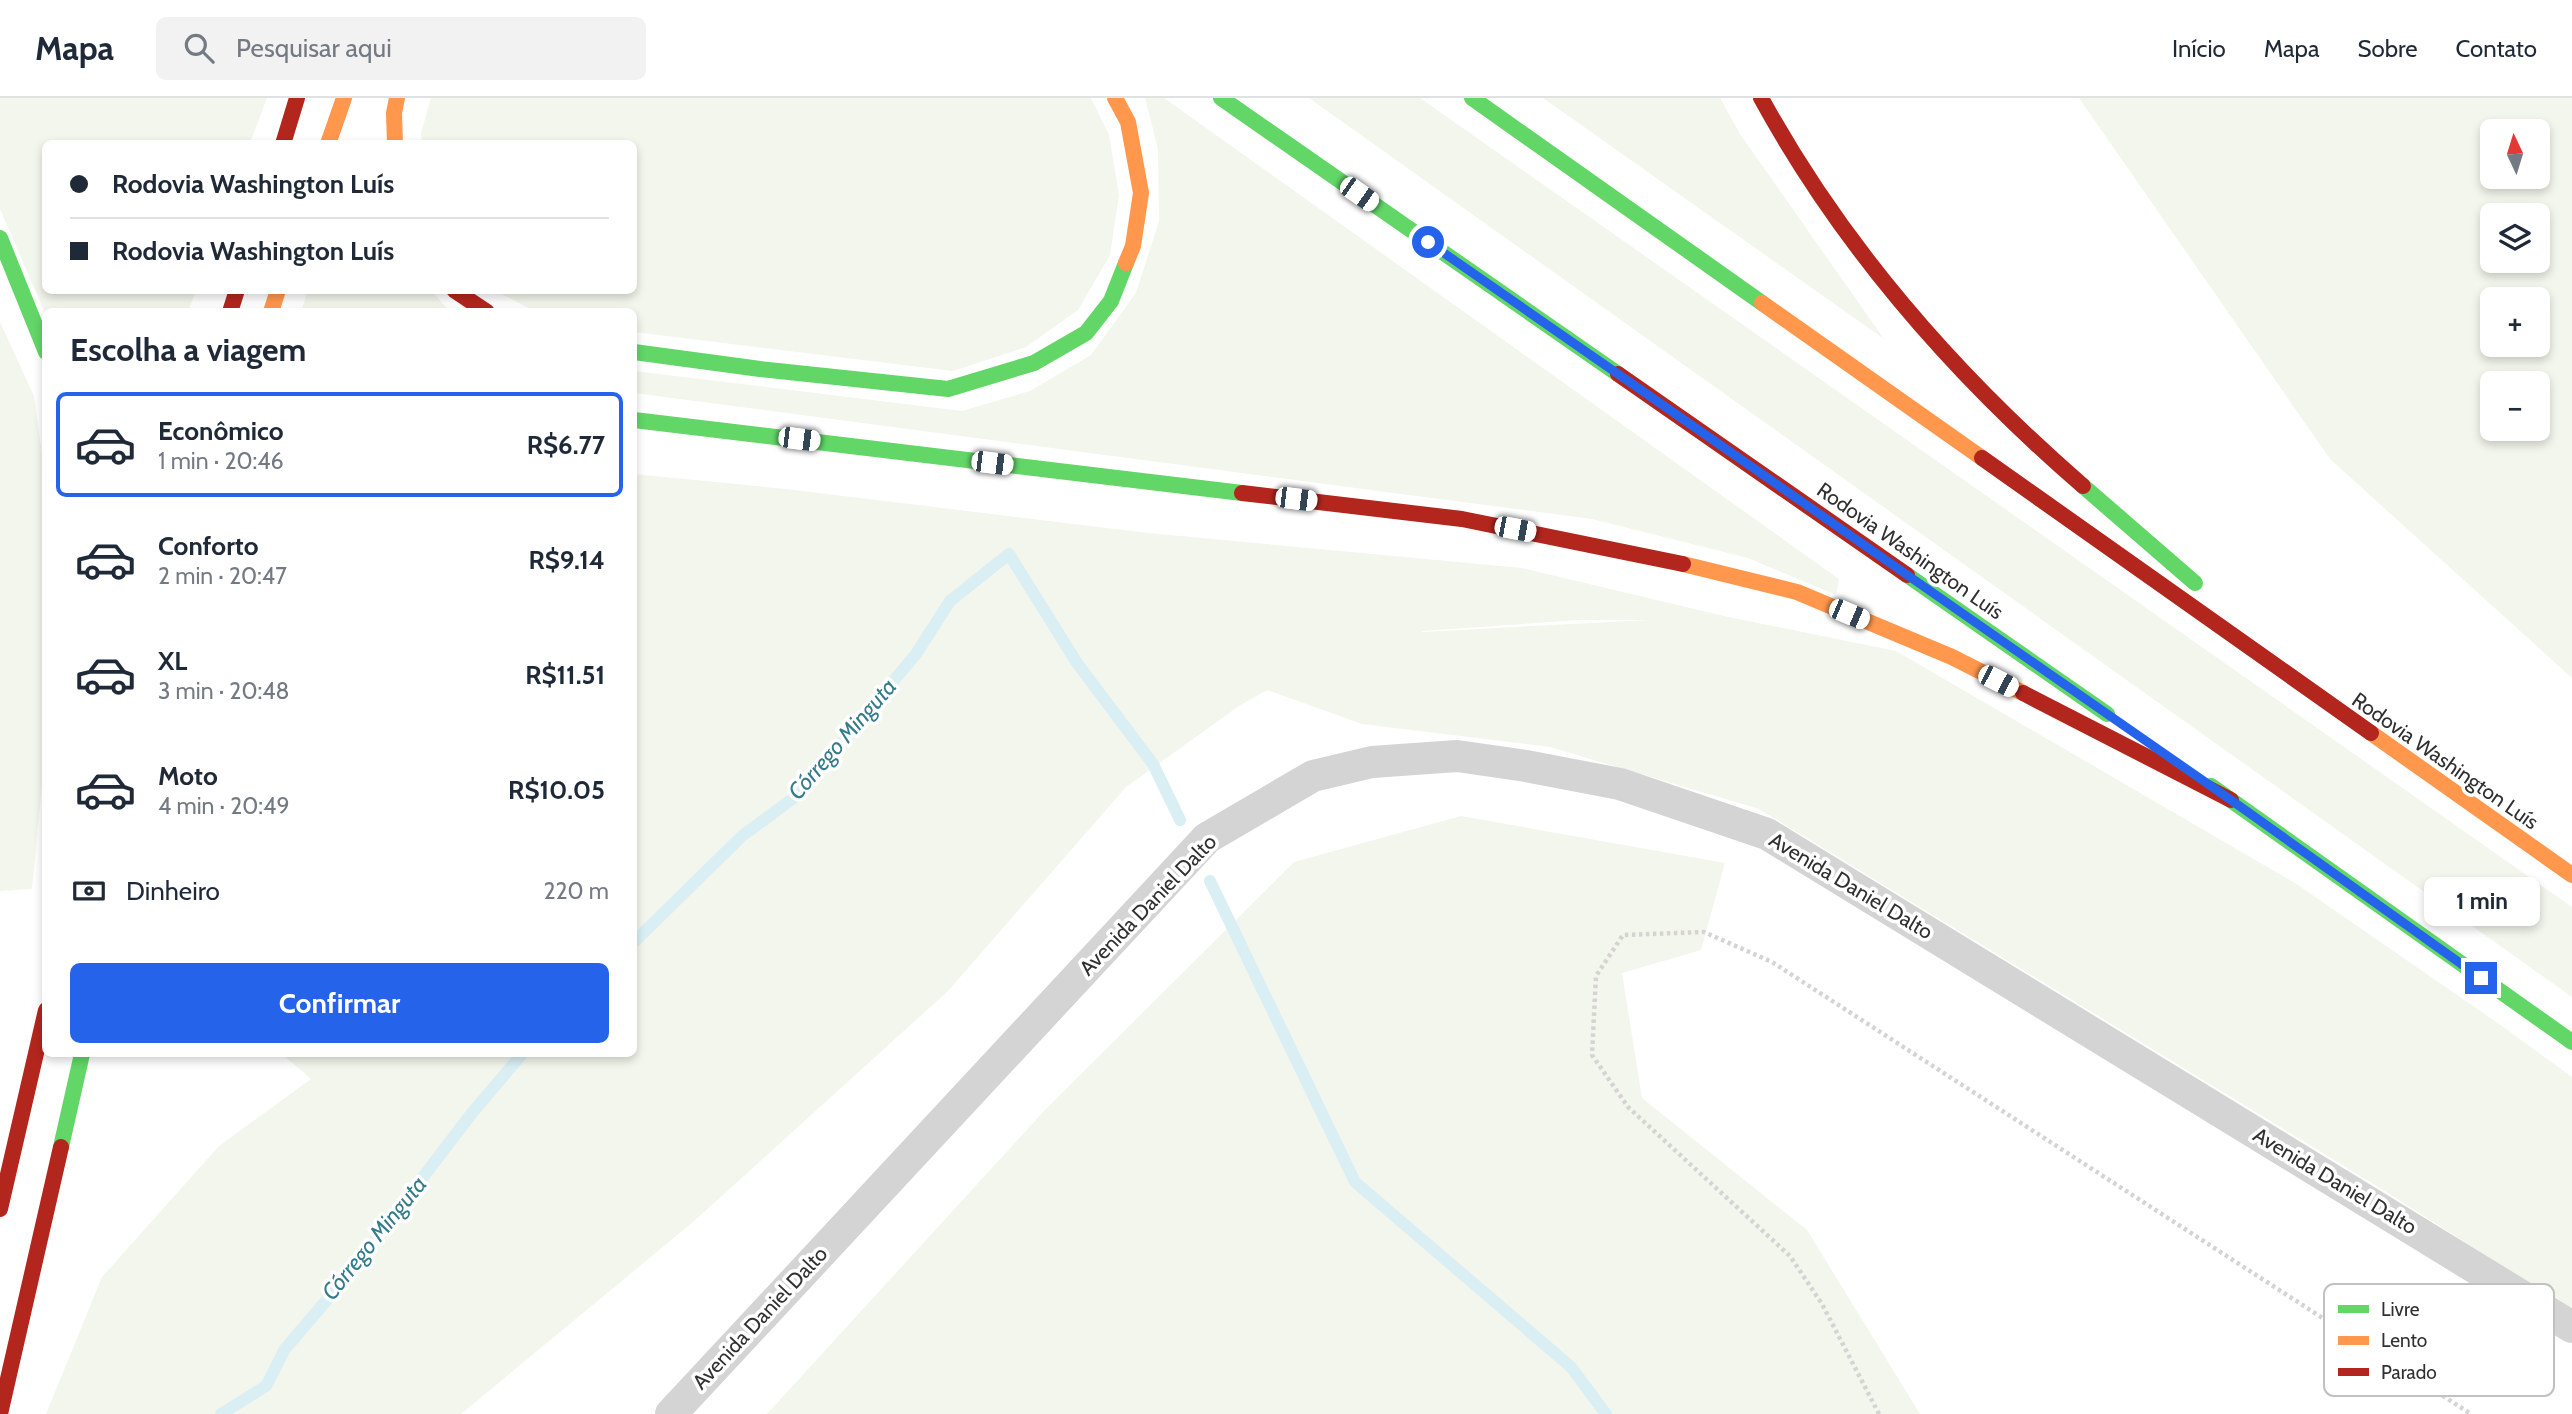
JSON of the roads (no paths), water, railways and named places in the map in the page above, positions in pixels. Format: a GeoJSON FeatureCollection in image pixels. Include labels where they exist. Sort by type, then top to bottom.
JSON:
{"type":"FeatureCollection","features":[{"type":"Feature","properties":{"kind":"main road"},"geometry":{"type":"LineString","coordinates":[[283,140],[297,98]]}},
{"type":"Feature","properties":{"kind":"main road"},"geometry":{"type":"LineString","coordinates":[[329,140],[344,98]]}},
{"type":"Feature","properties":{"kind":"main road"},"geometry":{"type":"LineString","coordinates":[[395,140],[394,113],[397,98]]}},
{"type":"Feature","properties":{"kind":"main road"},"geometry":{"type":"LineString","coordinates":[[637,352],[760,369],[948,389],[1034,363],[1086,333],[1111,301],[1133,246],[1141,193],[1128,121],[1115,98]]}},
{"type":"Feature","properties":{"kind":"main road","name":"Rodovia Washington Luís"},"geometry":{"type":"LineString","coordinates":[[1221,98],[2231,800],[2572,1042]]}},
{"type":"Feature","properties":{"kind":"main road","name":"Rodovia Washington Luís"},"geometry":{"type":"LineString","coordinates":[[1472,98],[2572,875]]}},
{"type":"Feature","properties":{"kind":"main road"},"geometry":{"type":"LineString","coordinates":[[1760,98],[1857,248],[1954,363],[2050,457],[2204,591]]}},
{"type":"Feature","properties":{"kind":"main road"},"geometry":{"type":"LineString","coordinates":[[0,238],[42,342]]}},
{"type":"Feature","properties":{"kind":"main road"},"geometry":{"type":"LineString","coordinates":[[460,294],[480,308]]}},
{"type":"Feature","properties":{"kind":"main road"},"geometry":{"type":"LineString","coordinates":[[637,419],[1462,519],[1649,555],[1797,592],[1952,657],[2231,800]]}},
{"type":"Feature","properties":{"kind":"main road"},"geometry":{"type":"LineString","coordinates":[[2224,609],[2358,725]]}},
{"type":"Feature","properties":{"kind":"main road"},"geometry":{"type":"LineString","coordinates":[[0,1209],[42,1027]]}},
{"type":"Feature","properties":{"kind":"main road"},"geometry":{"type":"LineString","coordinates":[[0,1414],[81,1057]]}},
{"type":"Feature","properties":{"kind":"street","name":"Avenida Daniel Dalto"},"geometry":{"type":"LineString","coordinates":[[671,1414],[1207,838],[1313,776],[1373,762],[1457,756],[1620,784],[1767,834],[2503,1284]]}},
{"type":"Feature","properties":{"kind":"street","name":"Avenida Daniel Dalto"},"geometry":{"type":"LineString","coordinates":[[2554,1315],[2572,1326]]}},
{"type":"Feature","properties":{"kind":"waterway","name":"Córrego Minguta"},"geometry":{"type":"LineString","coordinates":[[637,939],[742,836],[799,794],[916,654],[950,601],[1009,554],[1077,663],[1153,764],[1180,820]]}},
{"type":"Feature","properties":{"kind":"waterway"},"geometry":{"type":"LineString","coordinates":[[1210,881],[1355,1182],[1571,1367],[1606,1414]]}},
{"type":"Feature","properties":{"kind":"waterway","name":"Córrego Minguta"},"geometry":{"type":"LineString","coordinates":[[221,1414],[266,1386],[285,1349],[349,1274],[472,1113],[519,1057]]}}]}
